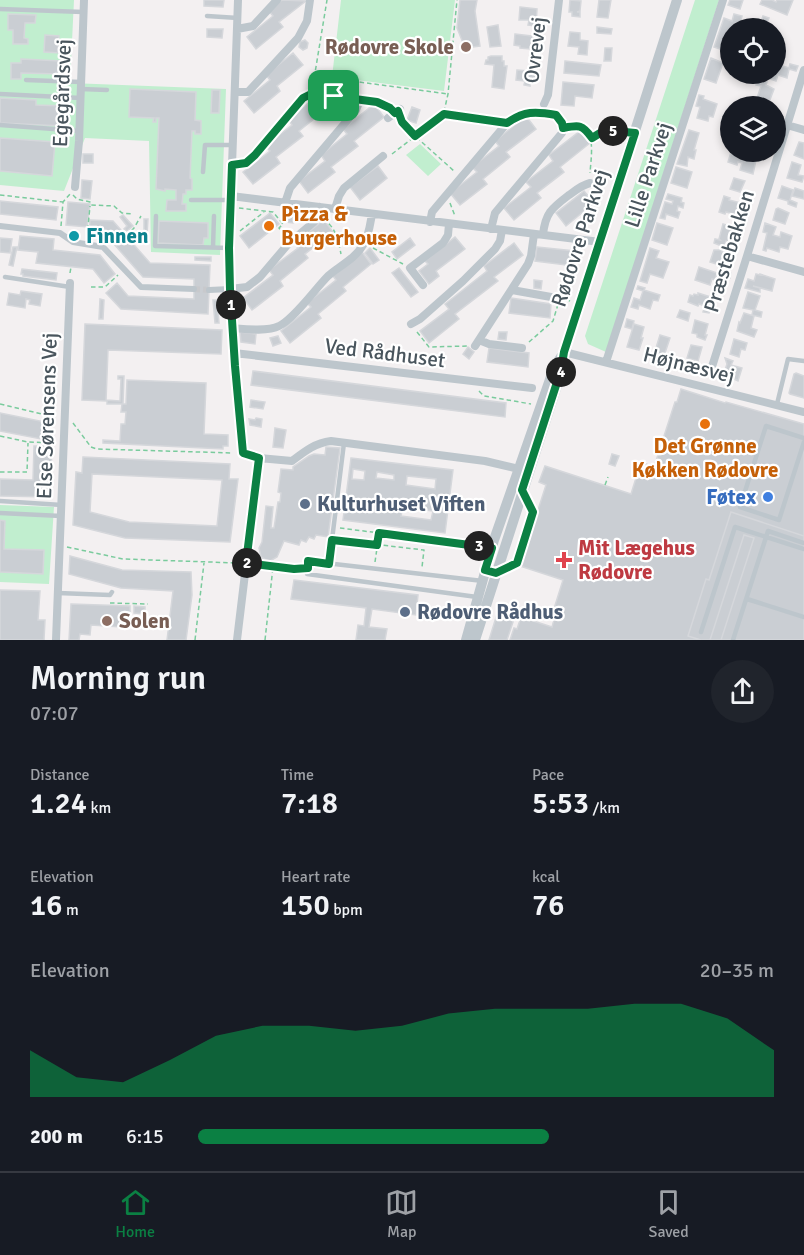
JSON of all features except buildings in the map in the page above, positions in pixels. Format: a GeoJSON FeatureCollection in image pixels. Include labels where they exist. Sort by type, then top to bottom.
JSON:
{"type":"FeatureCollection","features":[{"type":"Feature","properties":{"kind":"street","name":"Egegårdsvej"},"geometry":{"type":"LineString","coordinates":[[75,187],[80,131],[84,0]]}},
{"type":"Feature","properties":{"kind":"street"},"geometry":{"type":"LineString","coordinates":[[238,0],[229,248],[232,328],[243,453],[259,458],[292,461],[310,447],[331,441],[485,461],[524,470]]}},
{"type":"Feature","properties":{"kind":"street"},"geometry":{"type":"LineString","coordinates":[[237,28],[253,26],[277,0]]}},
{"type":"Feature","properties":{"kind":"street"},"geometry":{"type":"LineString","coordinates":[[235,92],[248,92],[298,38],[307,21],[310,0]]}},
{"type":"Feature","properties":{"kind":"street","name":"Ovrevej"},"geometry":{"type":"LineString","coordinates":[[544,104],[548,95],[559,0]]}},
{"type":"Feature","properties":{"kind":"street","name":"Rødovre Parkvej"},"geometry":{"type":"LineString","coordinates":[[475,640],[492,591],[488,574],[492,548],[524,470],[554,368],[564,352],[677,0]]}},
{"type":"Feature","properties":{"kind":"street","name":"Lille Parkvej"},"geometry":{"type":"LineString","coordinates":[[606,362],[723,0]]}},
{"type":"Feature","properties":{"kind":"street","name":"Præstebakken"},"geometry":{"type":"LineString","coordinates":[[710,373],[804,70]]}},
{"type":"Feature","properties":{"kind":"street"},"geometry":{"type":"LineString","coordinates":[[232,165],[246,163],[255,155],[303,98],[309,95],[334,96],[384,104],[395,113]]}},
{"type":"Feature","properties":{"kind":"street"},"geometry":{"type":"LineString","coordinates":[[285,203],[290,188],[356,110],[360,100]]}},
{"type":"Feature","properties":{"kind":"street"},"geometry":{"type":"LineString","coordinates":[[430,222],[432,212],[507,123],[528,112],[556,115],[560,118],[562,133],[495,213],[491,229]]}},
{"type":"Feature","properties":{"kind":"street"},"geometry":{"type":"LineString","coordinates":[[787,125],[804,130]]}},
{"type":"Feature","properties":{"kind":"street"},"geometry":{"type":"LineString","coordinates":[[334,209],[344,188],[383,156]]}},
{"type":"Feature","properties":{"kind":"street"},"geometry":{"type":"LineString","coordinates":[[522,348],[477,343],[528,264],[546,218],[554,207],[582,185],[590,183]]}},
{"type":"Feature","properties":{"kind":"street"},"geometry":{"type":"LineString","coordinates":[[231,198],[285,203],[319,212],[334,209],[600,242]]}},
{"type":"Feature","properties":{"kind":"street"},"geometry":{"type":"LineString","coordinates":[[209,290],[247,287],[253,283],[289,243],[314,222],[319,212]]}},
{"type":"Feature","properties":{"kind":"street"},"geometry":{"type":"LineString","coordinates":[[232,328],[278,327],[329,276],[358,253],[365,243],[372,214]]}},
{"type":"Feature","properties":{"kind":"street"},"geometry":{"type":"LineString","coordinates":[[423,285],[410,268],[443,243],[454,224]]}},
{"type":"Feature","properties":{"kind":"street"},"geometry":{"type":"LineString","coordinates":[[0,226],[60,233],[73,242],[103,247],[141,287],[194,289]]}},
{"type":"Feature","properties":{"kind":"street"},"geometry":{"type":"LineString","coordinates":[[411,324],[441,301],[495,249],[500,241],[502,230]]}},
{"type":"Feature","properties":{"kind":"street"},"geometry":{"type":"LineString","coordinates":[[747,256],[804,272]]}},
{"type":"Feature","properties":{"kind":"street","name":"Else Sørensens Vej"},"geometry":{"type":"LineString","coordinates":[[56,640],[70,285]]}},
{"type":"Feature","properties":{"kind":"street"},"geometry":{"type":"LineString","coordinates":[[512,290],[551,297]]}},
{"type":"Feature","properties":{"kind":"street","name":"Højnæsvej"},"geometry":{"type":"LineString","coordinates":[[564,352],[804,412]]}},
{"type":"Feature","properties":{"kind":"street","name":"Ved Rådhuset"},"geometry":{"type":"LineString","coordinates":[[234,353],[532,388]]}},
{"type":"Feature","properties":{"kind":"street"},"geometry":{"type":"LineString","coordinates":[[237,640],[259,458]]}},
{"type":"Feature","properties":{"kind":"street","name":"Rødovre Parkvej"},"geometry":{"type":"LineString","coordinates":[[466,640],[477,598],[488,574],[517,488]]}},
{"type":"Feature","properties":{"kind":"lane"},"geometry":{"type":"LineString","coordinates":[[0,9],[83,12]]}},
{"type":"Feature","properties":{"kind":"lane"},"geometry":{"type":"LineString","coordinates":[[207,16],[238,18]]}},
{"type":"Feature","properties":{"kind":"lane"},"geometry":{"type":"LineString","coordinates":[[26,80],[81,90]]}},
{"type":"Feature","properties":{"kind":"lane"},"geometry":{"type":"LineString","coordinates":[[0,94],[107,90]]}},
{"type":"Feature","properties":{"kind":"lane"},"geometry":{"type":"LineString","coordinates":[[0,125],[80,131]]}},
{"type":"Feature","properties":{"kind":"lane"},"geometry":{"type":"LineString","coordinates":[[203,172],[205,145],[233,145]]}},
{"type":"Feature","properties":{"kind":"lane"},"geometry":{"type":"LineString","coordinates":[[191,200],[231,198]]}},
{"type":"Feature","properties":{"kind":"lane"},"geometry":{"type":"LineString","coordinates":[[156,216],[155,246],[229,248]]}},
{"type":"Feature","properties":{"kind":"lane"},"geometry":{"type":"LineString","coordinates":[[213,247],[214,216]]}},
{"type":"Feature","properties":{"kind":"lane"},"geometry":{"type":"LineString","coordinates":[[5,277],[70,285]]}},
{"type":"Feature","properties":{"kind":"lane"},"geometry":{"type":"LineString","coordinates":[[776,406],[788,358],[804,361]]}},
{"type":"Feature","properties":{"kind":"lane"},"geometry":{"type":"LineString","coordinates":[[766,426],[804,440],[779,520],[740,507],[766,426]]}},
{"type":"Feature","properties":{"kind":"lane"},"geometry":{"type":"LineString","coordinates":[[329,564],[344,443]]}},
{"type":"Feature","properties":{"kind":"lane"},"geometry":{"type":"LineString","coordinates":[[477,598],[307,574],[308,561],[421,574],[488,574],[517,563],[533,512],[517,488]]}},
{"type":"Feature","properties":{"kind":"lane"},"geometry":{"type":"LineString","coordinates":[[0,501],[62,505]]}},
{"type":"Feature","properties":{"kind":"lane"},"geometry":{"type":"LineString","coordinates":[[0,513],[61,516]]}},
{"type":"Feature","properties":{"kind":"lane"},"geometry":{"type":"LineString","coordinates":[[701,632],[735,527],[804,549]]}},
{"type":"Feature","properties":{"kind":"lane"},"geometry":{"type":"LineString","coordinates":[[733,640],[768,531],[804,543]]}},
{"type":"Feature","properties":{"kind":"lane"},"geometry":{"type":"LineString","coordinates":[[58,593],[110,596],[112,592]]}},
{"type":"Feature","properties":{"kind":"lane"},"geometry":{"type":"LineString","coordinates":[[747,599],[804,617]]}},
{"type":"Feature","properties":{"kind":"path"},"geometry":{"type":"LineString","coordinates":[[314,84],[327,0]]}},
{"type":"Feature","properties":{"kind":"path"},"geometry":{"type":"LineString","coordinates":[[383,156],[393,154],[444,114],[457,0]]}},
{"type":"Feature","properties":{"kind":"path"},"geometry":{"type":"LineString","coordinates":[[315,76],[448,94]]}},
{"type":"Feature","properties":{"kind":"path"},"geometry":{"type":"LineString","coordinates":[[395,113],[415,136],[461,178]]}},
{"type":"Feature","properties":{"kind":"path"},"geometry":{"type":"LineString","coordinates":[[444,114],[507,123]]}},
{"type":"Feature","properties":{"kind":"path"},"geometry":{"type":"LineString","coordinates":[[563,128],[578,125],[586,129],[592,138],[590,183]]}},
{"type":"Feature","properties":{"kind":"path"},"geometry":{"type":"LineString","coordinates":[[592,138],[605,130],[635,133]]}},
{"type":"Feature","properties":{"kind":"path"},"geometry":{"type":"LineString","coordinates":[[60,233],[63,202],[70,193],[77,199],[90,202],[86,244]]}},
{"type":"Feature","properties":{"kind":"path"},"geometry":{"type":"LineString","coordinates":[[447,194],[454,224]]}},
{"type":"Feature","properties":{"kind":"path"},"geometry":{"type":"LineString","coordinates":[[0,195],[63,202]]}},
{"type":"Feature","properties":{"kind":"path"},"geometry":{"type":"LineString","coordinates":[[231,198],[240,209],[273,212],[283,224],[279,228],[289,243]]}},
{"type":"Feature","properties":{"kind":"path"},"geometry":{"type":"LineString","coordinates":[[90,205],[114,206],[122,213],[133,214]]}},
{"type":"Feature","properties":{"kind":"path"},"geometry":{"type":"LineString","coordinates":[[230,230],[240,231],[264,211]]}},
{"type":"Feature","properties":{"kind":"path"},"geometry":{"type":"LineString","coordinates":[[319,212],[337,235],[343,264]]}},
{"type":"Feature","properties":{"kind":"path"},"geometry":{"type":"LineString","coordinates":[[126,236],[141,216]]}},
{"type":"Feature","properties":{"kind":"path"},"geometry":{"type":"LineString","coordinates":[[365,243],[410,268]]}},
{"type":"Feature","properties":{"kind":"path"},"geometry":{"type":"LineString","coordinates":[[91,287],[105,287],[125,270]]}},
{"type":"Feature","properties":{"kind":"path"},"geometry":{"type":"LineString","coordinates":[[522,348],[553,321],[560,299],[551,297]]}},
{"type":"Feature","properties":{"kind":"path"},"geometry":{"type":"LineString","coordinates":[[411,324],[429,347],[477,343]]}},
{"type":"Feature","properties":{"kind":"path"},"geometry":{"type":"LineString","coordinates":[[476,382],[476,388],[484,396],[522,401]]}},
{"type":"Feature","properties":{"kind":"path"},"geometry":{"type":"LineString","coordinates":[[0,404],[65,419],[75,424],[91,447],[96,449],[243,453]]}},
{"type":"Feature","properties":{"kind":"path"},"geometry":{"type":"LineString","coordinates":[[0,436],[28,441],[64,443]]}},
{"type":"Feature","properties":{"kind":"path"},"geometry":{"type":"LineString","coordinates":[[0,472],[27,472],[28,441]]}},
{"type":"Feature","properties":{"kind":"path"},"geometry":{"type":"LineString","coordinates":[[605,485],[608,477]]}},
{"type":"Feature","properties":{"kind":"path"},"geometry":{"type":"LineString","coordinates":[[334,527],[492,548]]}},
{"type":"Feature","properties":{"kind":"path"},"geometry":{"type":"LineString","coordinates":[[374,569],[379,533]]}},
{"type":"Feature","properties":{"kind":"path"},"geometry":{"type":"LineString","coordinates":[[332,540],[424,550],[421,574]]}},
{"type":"Feature","properties":{"kind":"path"},"geometry":{"type":"LineString","coordinates":[[60,548],[123,560],[246,563],[294,569],[308,568]]}},
{"type":"Feature","properties":{"kind":"path"},"geometry":{"type":"LineString","coordinates":[[195,640],[204,562]]}},
{"type":"Feature","properties":{"kind":"path"},"geometry":{"type":"LineString","coordinates":[[264,640],[273,567]]}},
{"type":"Feature","properties":{"kind":"green space"},"geometry":{"type":"Polygon","coordinates":[[[0,0],[74,0],[70,83],[226,89],[220,255],[151,252],[149,141],[85,138],[64,191],[0,185],[0,0]]]}},
{"type":"Feature","properties":{"kind":"green space"},"geometry":{"type":"Polygon","coordinates":[[[341,0],[455,0],[444,91],[332,77],[341,0]]]}},
{"type":"Feature","properties":{"kind":"green space"},"geometry":{"type":"Polygon","coordinates":[[[695,0],[719,0],[606,352],[588,344],[585,336],[695,0]]]}},
{"type":"Feature","properties":{"kind":"green space"},"geometry":{"type":"Polygon","coordinates":[[[420,144],[441,164],[428,176],[406,155],[420,144]]]}},
{"type":"Feature","properties":{"kind":"green space"},"geometry":{"type":"Polygon","coordinates":[[[0,505],[54,507],[49,584],[0,582],[0,505]]]}},
{"type":"Feature","properties":{"kind":"tunnel"},"geometry":{"type":"LineString","coordinates":[[194,289],[209,290]]}},
{"type":"Feature","properties":{"kind":"place","name":"Rødovre Skole"},"geometry":{"type":"Point","coordinates":[466,47]}},
{"type":"Feature","properties":{"kind":"place","name":"Pizza & Burgerhouse"},"geometry":{"type":"Point","coordinates":[269,226]}},
{"type":"Feature","properties":{"kind":"place","name":"Finnen"},"geometry":{"type":"Point","coordinates":[74,236]}},
{"type":"Feature","properties":{"kind":"place","name":"Det Grønne Køkken Rødovre"},"geometry":{"type":"Point","coordinates":[705,424]}},
{"type":"Feature","properties":{"kind":"place","name":"Føtex"},"geometry":{"type":"Point","coordinates":[768,497]}},
{"type":"Feature","properties":{"kind":"place","name":"Kulturhuset Viften"},"geometry":{"type":"Point","coordinates":[305,504]}},
{"type":"Feature","properties":{"kind":"place","name":"Mit Lægehus Rødovre"},"geometry":{"type":"Point","coordinates":[564,560]}},
{"type":"Feature","properties":{"kind":"place","name":"Rødovre Rådhus"},"geometry":{"type":"Point","coordinates":[405,612]}},
{"type":"Feature","properties":{"kind":"place","name":"Solen"},"geometry":{"type":"Point","coordinates":[107,621]}},
{"type":"Feature","properties":{"kind":"route"},"geometry":{"type":"LineString","coordinates":[[317,94],[334,96],[384,104],[395,113],[398,111],[402,122],[415,136],[444,114],[507,123],[528,112],[556,115],[560,118],[563,128],[578,125],[586,129],[592,138],[605,130],[635,133],[522,490],[533,512],[517,563],[496,573],[485,570],[492,548],[379,533],[377,545],[332,540],[329,564],[308,561],[308,568],[294,569],[246,563],[259,458],[243,453],[232,328],[229,248],[232,165],[246,163],[255,155],[303,98],[317,94]]}}]}
